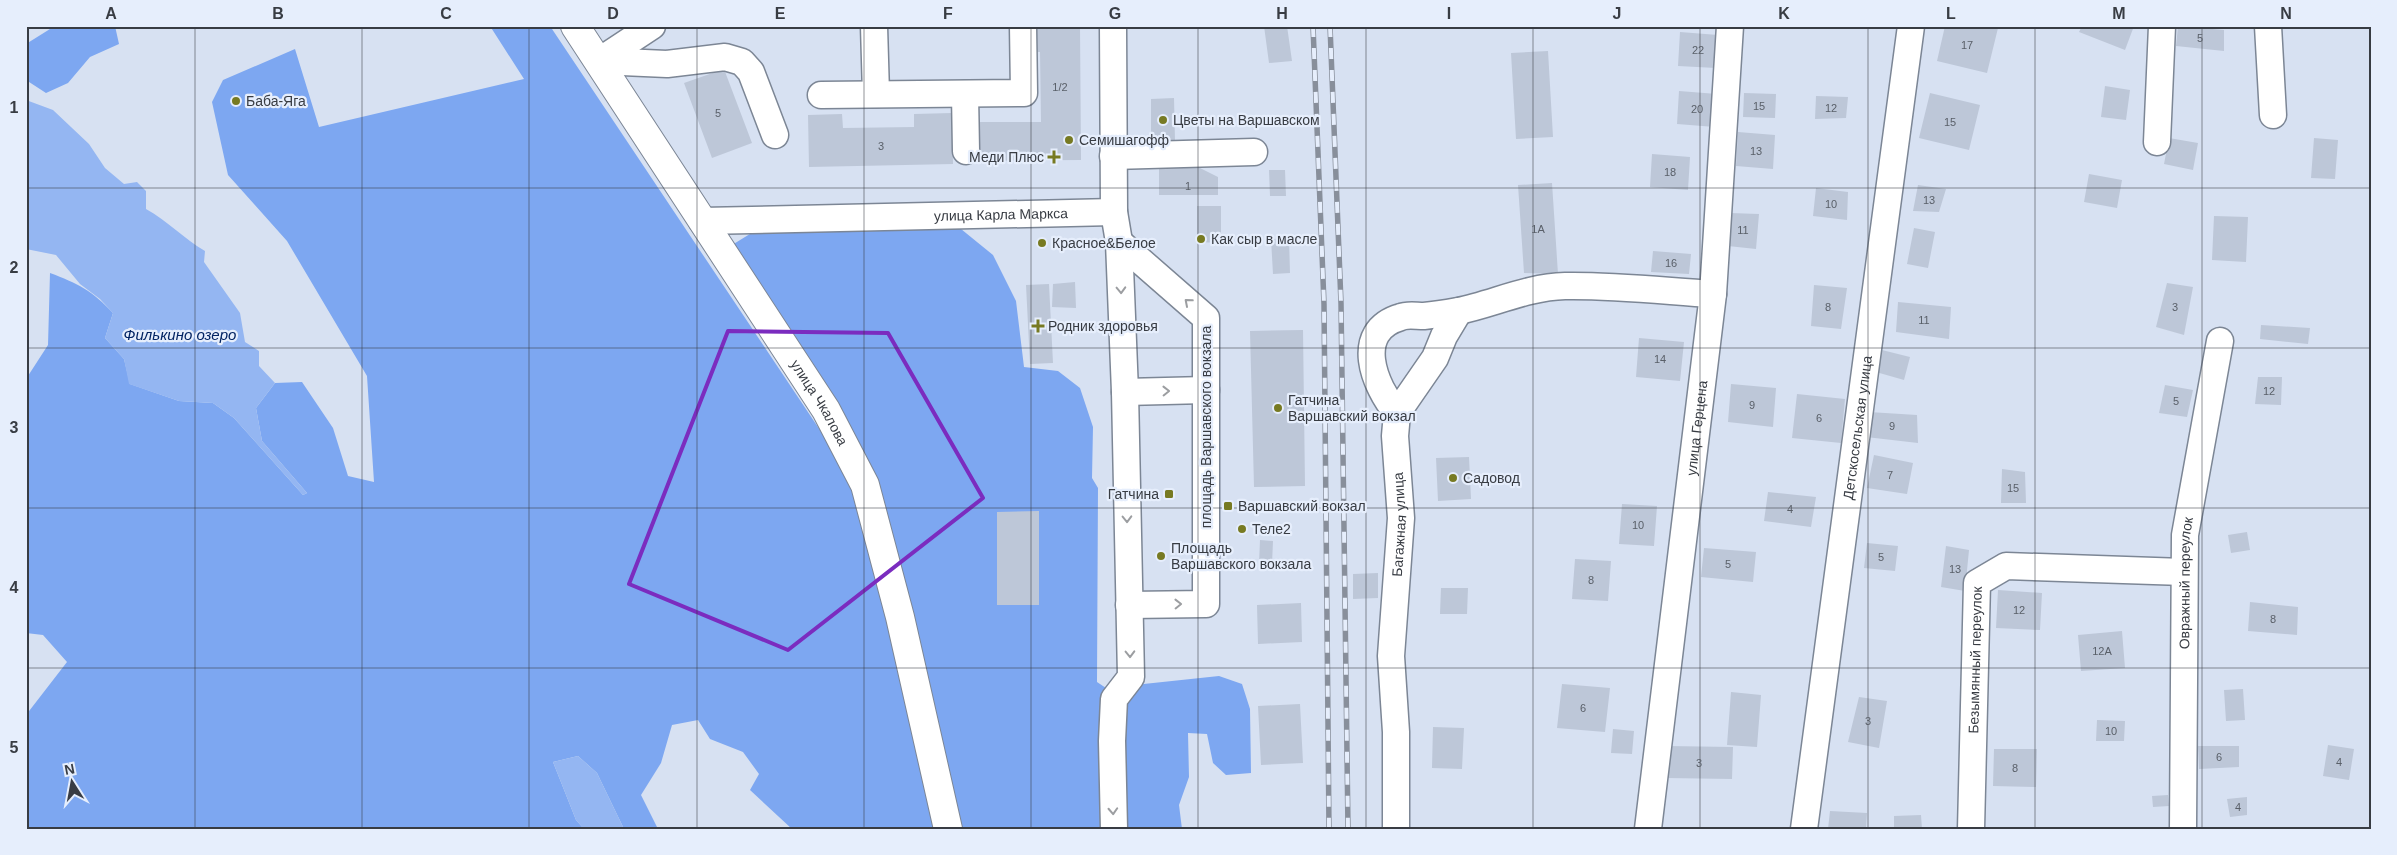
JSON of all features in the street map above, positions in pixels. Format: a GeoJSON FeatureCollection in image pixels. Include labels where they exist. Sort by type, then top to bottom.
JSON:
{"type":"FeatureCollection","features":[{"type":"Feature","properties":{"kind":"main road","name":"улица Чкалова"},"geometry":{"type":"LineString","coordinates":[[575,26],[826,410],[865,485],[900,617],[948,829]]}},
{"type":"Feature","properties":{"kind":"street"},"geometry":{"type":"LineString","coordinates":[[599,61],[652,26]]}},
{"type":"Feature","properties":{"kind":"street"},"geometry":{"type":"LineString","coordinates":[[874,26],[876,94]]}},
{"type":"Feature","properties":{"kind":"street"},"geometry":{"type":"LineString","coordinates":[[821,95],[1024,93],[1023,26]]}},
{"type":"Feature","properties":{"kind":"street"},"geometry":{"type":"LineString","coordinates":[[1113,26],[1114,212],[1119,242],[1125,392],[1130,677],[1114,699],[1112,741],[1114,829]]}},
{"type":"Feature","properties":{"kind":"street","name":"улица Герцена"},"geometry":{"type":"LineString","coordinates":[[1648,829],[1713,294],[1730,26]]}},
{"type":"Feature","properties":{"kind":"street","name":"Детскосельская улица"},"geometry":{"type":"LineString","coordinates":[[1804,829],[1911,26]]}},
{"type":"Feature","properties":{"kind":"street"},"geometry":{"type":"LineString","coordinates":[[2157,142],[2162,26]]}},
{"type":"Feature","properties":{"kind":"street"},"geometry":{"type":"LineString","coordinates":[[2268,26],[2273,115]]}},
{"type":"Feature","properties":{"kind":"street"},"geometry":{"type":"LineString","coordinates":[[599,61],[667,64],[725,57],[742,62],[751,72],[775,135]]}},
{"type":"Feature","properties":{"kind":"street"},"geometry":{"type":"LineString","coordinates":[[965,94],[966,151]]}},
{"type":"Feature","properties":{"kind":"street"},"geometry":{"type":"LineString","coordinates":[[1113,156],[1254,152]]}},
{"type":"Feature","properties":{"kind":"street","name":"улица Карла Маркса"},"geometry":{"type":"LineString","coordinates":[[702,221],[1114,212]]}},
{"type":"Feature","properties":{"kind":"street","name":"площадь Варшавского вокзала"},"geometry":{"type":"LineString","coordinates":[[1119,242],[1206,318],[1206,604],[1129,605]]}},
{"type":"Feature","properties":{"kind":"street"},"geometry":{"type":"LineString","coordinates":[[1459,311],[1444,336],[1435,358],[1397,413],[1378,386],[1372,360],[1372,346],[1379,331],[1390,321],[1403,316],[1424,316],[1459,311],[1516,294],[1564,286],[1713,294]]}},
{"type":"Feature","properties":{"kind":"street"},"geometry":{"type":"LineString","coordinates":[[1424,316],[1438,326],[1444,336]]}},
{"type":"Feature","properties":{"kind":"street","name":"Овражный переулок"},"geometry":{"type":"LineString","coordinates":[[2183,829],[2185,535],[2220,341]]}},
{"type":"Feature","properties":{"kind":"street"},"geometry":{"type":"LineString","coordinates":[[1125,392],[1206,390]]}},
{"type":"Feature","properties":{"kind":"street","name":"Багажная улица"},"geometry":{"type":"LineString","coordinates":[[1396,829],[1396,732],[1391,656],[1401,518],[1394,436],[1397,413]]}},
{"type":"Feature","properties":{"kind":"street","name":"Безымянный переулок"},"geometry":{"type":"LineString","coordinates":[[1972,829],[1977,583],[2006,566],[2184,572]]}},
{"type":"Feature","properties":{"kind":"highlighted area"},"geometry":{"type":"Polygon","coordinates":[[[728,331],[888,333],[983,498],[788,650],[629,584],[728,331]]]}},
{"type":"Feature","properties":{"kind":"shaded area"},"geometry":{"type":"Polygon","coordinates":[[[44,26],[115,26],[119,44],[90,57],[68,83],[46,93],[26,80],[26,44],[50,29],[44,26]]]}},
{"type":"Feature","properties":{"kind":"shaded area"},"geometry":{"type":"Polygon","coordinates":[[[490,26],[550,26],[854,481],[940,829],[792,829],[750,790],[759,774],[743,752],[710,739],[698,720],[672,725],[661,763],[641,795],[658,829],[624,829],[597,773],[578,756],[553,762],[576,820],[584,829],[26,829],[26,715],[67,662],[43,635],[26,633],[26,379],[48,345],[50,273],[84,288],[113,313],[105,338],[124,359],[130,384],[179,401],[213,403],[234,418],[303,495],[307,493],[262,441],[256,408],[275,383],[302,382],[333,428],[348,476],[374,482],[367,376],[287,241],[228,175],[212,102],[223,80],[295,49],[319,127],[524,79],[490,26]]]}},
{"type":"Feature","properties":{"kind":"shaded area"},"geometry":{"type":"Polygon","coordinates":[[[758,229],[961,229],[993,255],[1016,301],[1024,367],[1058,371],[1080,388],[1093,427],[1092,478],[1098,488],[1097,682],[1106,688],[1219,676],[1242,684],[1250,709],[1251,773],[1226,775],[1213,763],[1207,734],[1188,733],[1189,777],[1179,805],[1182,829],[956,829],[897,564],[732,245],[758,229]]]}},
{"type":"Feature","properties":{"kind":"water","name":"Филькино озеро"},"geometry":{"type":"Polygon","coordinates":[[[26,100],[53,110],[89,144],[105,168],[124,184],[137,182],[146,191],[146,209],[205,251],[204,262],[240,313],[245,342],[259,351],[259,366],[275,383],[256,408],[262,441],[307,493],[303,495],[234,418],[213,403],[179,401],[129,384],[124,359],[105,338],[113,313],[100,299],[80,284],[56,255],[26,249],[26,100]]]}},
{"type":"Feature","properties":{"kind":"water"},"geometry":{"type":"Polygon","coordinates":[[[578,756],[597,773],[624,829],[584,829],[576,820],[553,762],[578,756]]]}},
{"type":"Feature","properties":{"kind":"building"},"geometry":{"type":"Polygon","coordinates":[[[1031,26],[1080,26],[1081,160],[976,161],[975,122],[1041,122],[1040,52],[1031,52],[1031,26]]]}},
{"type":"Feature","properties":{"kind":"building"},"geometry":{"type":"Polygon","coordinates":[[[1264,26],[1287,26],[1292,61],[1269,63],[1264,26]]]}},
{"type":"Feature","properties":{"kind":"building"},"geometry":{"type":"Polygon","coordinates":[[[1945,26],[1998,28],[1987,73],[1937,61],[1945,26]]]}},
{"type":"Feature","properties":{"kind":"building"},"geometry":{"type":"Polygon","coordinates":[[[2082,26],[2134,26],[2125,50],[2079,32],[2082,26]]]}},
{"type":"Feature","properties":{"kind":"building"},"geometry":{"type":"Polygon","coordinates":[[[2178,26],[2224,30],[2224,51],[2176,46],[2178,26]]]}},
{"type":"Feature","properties":{"kind":"building"},"geometry":{"type":"Polygon","coordinates":[[[1680,32],[1718,35],[1716,68],[1678,66],[1680,32]]]}},
{"type":"Feature","properties":{"kind":"building"},"geometry":{"type":"Polygon","coordinates":[[[1548,51],[1553,137],[1516,139],[1511,53],[1548,51]]]}},
{"type":"Feature","properties":{"kind":"building"},"geometry":{"type":"Polygon","coordinates":[[[724,69],[752,143],[712,158],[684,83],[724,69]]]}},
{"type":"Feature","properties":{"kind":"building"},"geometry":{"type":"Polygon","coordinates":[[[2105,86],[2130,90],[2126,120],[2101,117],[2105,86]]]}},
{"type":"Feature","properties":{"kind":"building"},"geometry":{"type":"Polygon","coordinates":[[[1679,91],[1717,94],[1715,127],[1677,124],[1679,91]]]}},
{"type":"Feature","properties":{"kind":"building"},"geometry":{"type":"Polygon","coordinates":[[[1744,93],[1776,94],[1775,118],[1743,117],[1744,93]]]}},
{"type":"Feature","properties":{"kind":"building"},"geometry":{"type":"Polygon","coordinates":[[[1930,93],[1980,105],[1969,150],[1919,138],[1930,93]]]}},
{"type":"Feature","properties":{"kind":"building"},"geometry":{"type":"Polygon","coordinates":[[[1816,96],[1848,97],[1846,118],[1815,119],[1816,96]]]}},
{"type":"Feature","properties":{"kind":"building","name":"Цветы на Варшавском"},"geometry":{"type":"Polygon","coordinates":[[[1174,98],[1175,141],[1151,141],[1151,99],[1174,98]]]}},
{"type":"Feature","properties":{"kind":"building"},"geometry":{"type":"Polygon","coordinates":[[[952,113],[953,164],[809,167],[808,115],[842,114],[843,128],[914,127],[914,114],[952,113]]]}},
{"type":"Feature","properties":{"kind":"building"},"geometry":{"type":"Polygon","coordinates":[[[1738,132],[1775,135],[1773,169],[1736,166],[1738,132]]]}},
{"type":"Feature","properties":{"kind":"building"},"geometry":{"type":"Polygon","coordinates":[[[2169,138],[2198,143],[2193,170],[2164,164],[2169,138]]]}},
{"type":"Feature","properties":{"kind":"building"},"geometry":{"type":"Polygon","coordinates":[[[2314,138],[2338,140],[2335,179],[2311,178],[2314,138]]]}},
{"type":"Feature","properties":{"kind":"building"},"geometry":{"type":"Polygon","coordinates":[[[1652,154],[1690,157],[1688,190],[1650,187],[1652,154]]]}},
{"type":"Feature","properties":{"kind":"building"},"geometry":{"type":"Polygon","coordinates":[[[1159,166],[1196,166],[1218,177],[1218,195],[1159,195],[1159,166]]]}},
{"type":"Feature","properties":{"kind":"building"},"geometry":{"type":"Polygon","coordinates":[[[1269,170],[1285,170],[1286,196],[1270,196],[1269,170]]]}},
{"type":"Feature","properties":{"kind":"building"},"geometry":{"type":"Polygon","coordinates":[[[2089,174],[2122,180],[2117,208],[2084,202],[2089,174]]]}},
{"type":"Feature","properties":{"kind":"building"},"geometry":{"type":"Polygon","coordinates":[[[1552,183],[1558,274],[1524,273],[1518,185],[1552,183]]]}},
{"type":"Feature","properties":{"kind":"building"},"geometry":{"type":"Polygon","coordinates":[[[1918,185],[1946,189],[1939,212],[1913,211],[1918,185]]]}},
{"type":"Feature","properties":{"kind":"building"},"geometry":{"type":"Polygon","coordinates":[[[1816,188],[1848,192],[1847,220],[1813,216],[1816,188]]]}},
{"type":"Feature","properties":{"kind":"building"},"geometry":{"type":"Polygon","coordinates":[[[1197,206],[1221,206],[1221,243],[1197,242],[1197,206]]]}},
{"type":"Feature","properties":{"kind":"building"},"geometry":{"type":"Polygon","coordinates":[[[1730,213],[1759,214],[1756,249],[1728,246],[1730,213]]]}},
{"type":"Feature","properties":{"kind":"building"},"geometry":{"type":"Polygon","coordinates":[[[2214,216],[2248,217],[2246,262],[2212,260],[2214,216]]]}},
{"type":"Feature","properties":{"kind":"building"},"geometry":{"type":"Polygon","coordinates":[[[1914,228],[1935,232],[1928,268],[1907,264],[1914,228]]]}},
{"type":"Feature","properties":{"kind":"building"},"geometry":{"type":"Polygon","coordinates":[[[1289,238],[1290,273],[1273,274],[1271,239],[1289,238]]]}},
{"type":"Feature","properties":{"kind":"building"},"geometry":{"type":"Polygon","coordinates":[[[1653,251],[1691,254],[1689,274],[1651,272],[1653,251]]]}},
{"type":"Feature","properties":{"kind":"building"},"geometry":{"type":"Polygon","coordinates":[[[1075,282],[1076,308],[1052,307],[1053,284],[1075,282]]]}},
{"type":"Feature","properties":{"kind":"building"},"geometry":{"type":"Polygon","coordinates":[[[2167,283],[2193,287],[2184,335],[2156,327],[2167,283]]]}},
{"type":"Feature","properties":{"kind":"building"},"geometry":{"type":"Polygon","coordinates":[[[1049,284],[1053,363],[1030,364],[1026,285],[1049,284]]]}},
{"type":"Feature","properties":{"kind":"building"},"geometry":{"type":"Polygon","coordinates":[[[1814,285],[1847,288],[1841,329],[1811,326],[1814,285]]]}},
{"type":"Feature","properties":{"kind":"building"},"geometry":{"type":"Polygon","coordinates":[[[1898,302],[1951,307],[1949,339],[1896,332],[1898,302]]]}},
{"type":"Feature","properties":{"kind":"building"},"geometry":{"type":"Polygon","coordinates":[[[2261,325],[2310,328],[2308,344],[2260,339],[2261,325]]]}},
{"type":"Feature","properties":{"kind":"building","name":"Гатчина Варшавский вокзал"},"geometry":{"type":"Polygon","coordinates":[[[1303,330],[1305,486],[1254,487],[1250,331],[1303,330]]]}},
{"type":"Feature","properties":{"kind":"building"},"geometry":{"type":"Polygon","coordinates":[[[1639,338],[1684,342],[1680,381],[1636,377],[1639,338]]]}},
{"type":"Feature","properties":{"kind":"building"},"geometry":{"type":"Polygon","coordinates":[[[1882,350],[1910,357],[1904,380],[1876,372],[1882,350]]]}},
{"type":"Feature","properties":{"kind":"building"},"geometry":{"type":"Polygon","coordinates":[[[2258,377],[2282,377],[2281,405],[2255,404],[2258,377]]]}},
{"type":"Feature","properties":{"kind":"building"},"geometry":{"type":"Polygon","coordinates":[[[1731,384],[1776,388],[1773,427],[1728,422],[1731,384]]]}},
{"type":"Feature","properties":{"kind":"building"},"geometry":{"type":"Polygon","coordinates":[[[2165,385],[2193,390],[2187,417],[2159,413],[2165,385]]]}},
{"type":"Feature","properties":{"kind":"building"},"geometry":{"type":"Polygon","coordinates":[[[1797,394],[1845,399],[1841,443],[1792,438],[1797,394]]]}},
{"type":"Feature","properties":{"kind":"building"},"geometry":{"type":"Polygon","coordinates":[[[1869,412],[1917,415],[1918,443],[1866,437],[1869,412]]]}},
{"type":"Feature","properties":{"kind":"building"},"geometry":{"type":"Polygon","coordinates":[[[1874,455],[1913,463],[1907,494],[1867,488],[1874,455]]]}},
{"type":"Feature","properties":{"kind":"building","name":"Садовод"},"geometry":{"type":"Polygon","coordinates":[[[1469,457],[1471,499],[1438,501],[1436,458],[1469,457]]]}},
{"type":"Feature","properties":{"kind":"building"},"geometry":{"type":"Polygon","coordinates":[[[2002,469],[2025,472],[2026,503],[2001,503],[2002,469]]]}},
{"type":"Feature","properties":{"kind":"building"},"geometry":{"type":"Polygon","coordinates":[[[1768,492],[1816,497],[1811,527],[1764,521],[1768,492]]]}},
{"type":"Feature","properties":{"kind":"building"},"geometry":{"type":"Polygon","coordinates":[[[1622,504],[1657,506],[1654,546],[1619,544],[1622,504]]]}},
{"type":"Feature","properties":{"kind":"building"},"geometry":{"type":"Polygon","coordinates":[[[1039,511],[1039,605],[997,605],[997,512],[1039,511]]]}},
{"type":"Feature","properties":{"kind":"building"},"geometry":{"type":"Polygon","coordinates":[[[2247,532],[2250,550],[2231,553],[2228,535],[2247,532]]]}},
{"type":"Feature","properties":{"kind":"building"},"geometry":{"type":"Polygon","coordinates":[[[1260,540],[1273,541],[1272,564],[1259,564],[1260,540]]]}},
{"type":"Feature","properties":{"kind":"building"},"geometry":{"type":"Polygon","coordinates":[[[1867,543],[1898,546],[1895,571],[1864,568],[1867,543]]]}},
{"type":"Feature","properties":{"kind":"building"},"geometry":{"type":"Polygon","coordinates":[[[1946,546],[1969,550],[1965,591],[1941,587],[1946,546]]]}},
{"type":"Feature","properties":{"kind":"building"},"geometry":{"type":"Polygon","coordinates":[[[1704,548],[1756,552],[1753,582],[1701,577],[1704,548]]]}},
{"type":"Feature","properties":{"kind":"building"},"geometry":{"type":"Polygon","coordinates":[[[1575,559],[1611,561],[1608,601],[1572,599],[1575,559]]]}},
{"type":"Feature","properties":{"kind":"building"},"geometry":{"type":"Polygon","coordinates":[[[1378,573],[1378,598],[1353,599],[1353,574],[1378,573]]]}},
{"type":"Feature","properties":{"kind":"building"},"geometry":{"type":"Polygon","coordinates":[[[1441,588],[1468,588],[1467,614],[1440,614],[1441,588]]]}},
{"type":"Feature","properties":{"kind":"building"},"geometry":{"type":"Polygon","coordinates":[[[1998,590],[2042,593],[2040,630],[1996,628],[1998,590]]]}},
{"type":"Feature","properties":{"kind":"building"},"geometry":{"type":"Polygon","coordinates":[[[2250,602],[2298,607],[2297,635],[2248,631],[2250,602]]]}},
{"type":"Feature","properties":{"kind":"building"},"geometry":{"type":"Polygon","coordinates":[[[1301,603],[1302,642],[1258,644],[1257,605],[1301,603]]]}},
{"type":"Feature","properties":{"kind":"building"},"geometry":{"type":"Polygon","coordinates":[[[2122,631],[2125,668],[2081,671],[2078,635],[2122,631]]]}},
{"type":"Feature","properties":{"kind":"building"},"geometry":{"type":"Polygon","coordinates":[[[1562,684],[1610,688],[1605,732],[1557,728],[1562,684]]]}},
{"type":"Feature","properties":{"kind":"building"},"geometry":{"type":"Polygon","coordinates":[[[2243,689],[2245,720],[2226,721],[2224,690],[2243,689]]]}},
{"type":"Feature","properties":{"kind":"building"},"geometry":{"type":"Polygon","coordinates":[[[1731,692],[1761,695],[1757,747],[1727,745],[1731,692]]]}},
{"type":"Feature","properties":{"kind":"building"},"geometry":{"type":"Polygon","coordinates":[[[1859,697],[1887,701],[1879,748],[1848,742],[1859,697]]]}},
{"type":"Feature","properties":{"kind":"building"},"geometry":{"type":"Polygon","coordinates":[[[1300,704],[1303,763],[1261,765],[1258,706],[1300,704]]]}},
{"type":"Feature","properties":{"kind":"building"},"geometry":{"type":"Polygon","coordinates":[[[2097,720],[2125,721],[2124,741],[2096,741],[2097,720]]]}},
{"type":"Feature","properties":{"kind":"building"},"geometry":{"type":"Polygon","coordinates":[[[1433,727],[1464,728],[1462,769],[1432,768],[1433,727]]]}},
{"type":"Feature","properties":{"kind":"building"},"geometry":{"type":"Polygon","coordinates":[[[1613,729],[1634,731],[1632,754],[1611,753],[1613,729]]]}},
{"type":"Feature","properties":{"kind":"building"},"geometry":{"type":"Polygon","coordinates":[[[2328,745],[2354,749],[2349,780],[2323,776],[2328,745]]]}},
{"type":"Feature","properties":{"kind":"building"},"geometry":{"type":"Polygon","coordinates":[[[1667,746],[1733,747],[1732,779],[1666,778],[1667,746]]]}},
{"type":"Feature","properties":{"kind":"building"},"geometry":{"type":"Polygon","coordinates":[[[2198,746],[2239,746],[2239,767],[2199,769],[2198,746]]]}},
{"type":"Feature","properties":{"kind":"building"},"geometry":{"type":"Polygon","coordinates":[[[1994,749],[2037,749],[2036,787],[1993,786],[1994,749]]]}},
{"type":"Feature","properties":{"kind":"building"},"geometry":{"type":"Polygon","coordinates":[[[2168,795],[2169,806],[2153,807],[2152,796],[2168,795]]]}},
{"type":"Feature","properties":{"kind":"building"},"geometry":{"type":"Polygon","coordinates":[[[2247,797],[2247,815],[2230,817],[2227,799],[2247,797]]]}},
{"type":"Feature","properties":{"kind":"building"},"geometry":{"type":"Polygon","coordinates":[[[1830,811],[1867,813],[1866,829],[1828,829],[1830,811]]]}},
{"type":"Feature","properties":{"kind":"building"},"geometry":{"type":"Polygon","coordinates":[[[1921,815],[1922,829],[1894,829],[1894,816],[1921,815]]]}},
{"type":"Feature","properties":{"kind":"railway"},"geometry":{"type":"LineString","coordinates":[[1313,26],[1324,304],[1329,829]]}},
{"type":"Feature","properties":{"kind":"railway"},"geometry":{"type":"LineString","coordinates":[[1330,26],[1341,303],[1348,829]]}},
{"type":"Feature","properties":{"kind":"place","name":"Баба-Яга"},"geometry":{"type":"Point","coordinates":[236,101]}},
{"type":"Feature","properties":{"kind":"place","name":"Цветы на Варшавском"},"geometry":{"type":"Point","coordinates":[1163,120]}},
{"type":"Feature","properties":{"kind":"place","name":"Семишагофф"},"geometry":{"type":"Point","coordinates":[1069,140]}},
{"type":"Feature","properties":{"kind":"place","name":"Меди Плюс"},"geometry":{"type":"Point","coordinates":[1054,157]}},
{"type":"Feature","properties":{"kind":"place","name":"Как сыр в масле"},"geometry":{"type":"Point","coordinates":[1201,239]}},
{"type":"Feature","properties":{"kind":"place","name":"Красное&Белое"},"geometry":{"type":"Point","coordinates":[1042,243]}},
{"type":"Feature","properties":{"kind":"place","name":"Родник здоровья"},"geometry":{"type":"Point","coordinates":[1038,326]}},
{"type":"Feature","properties":{"kind":"place","name":"Гатчина Варшавский вокзал"},"geometry":{"type":"Point","coordinates":[1278,408]}},
{"type":"Feature","properties":{"kind":"place","name":"Садовод"},"geometry":{"type":"Point","coordinates":[1453,478]}},
{"type":"Feature","properties":{"kind":"place","name":"Гатчина"},"geometry":{"type":"Point","coordinates":[1169,494]}},
{"type":"Feature","properties":{"kind":"place","name":"Варшавский вокзал"},"geometry":{"type":"Point","coordinates":[1228,506]}},
{"type":"Feature","properties":{"kind":"place","name":"Теле2"},"geometry":{"type":"Point","coordinates":[1242,529]}},
{"type":"Feature","properties":{"kind":"place","name":"Площадь Варшавского вокзала"},"geometry":{"type":"Point","coordinates":[1161,556]}}]}
